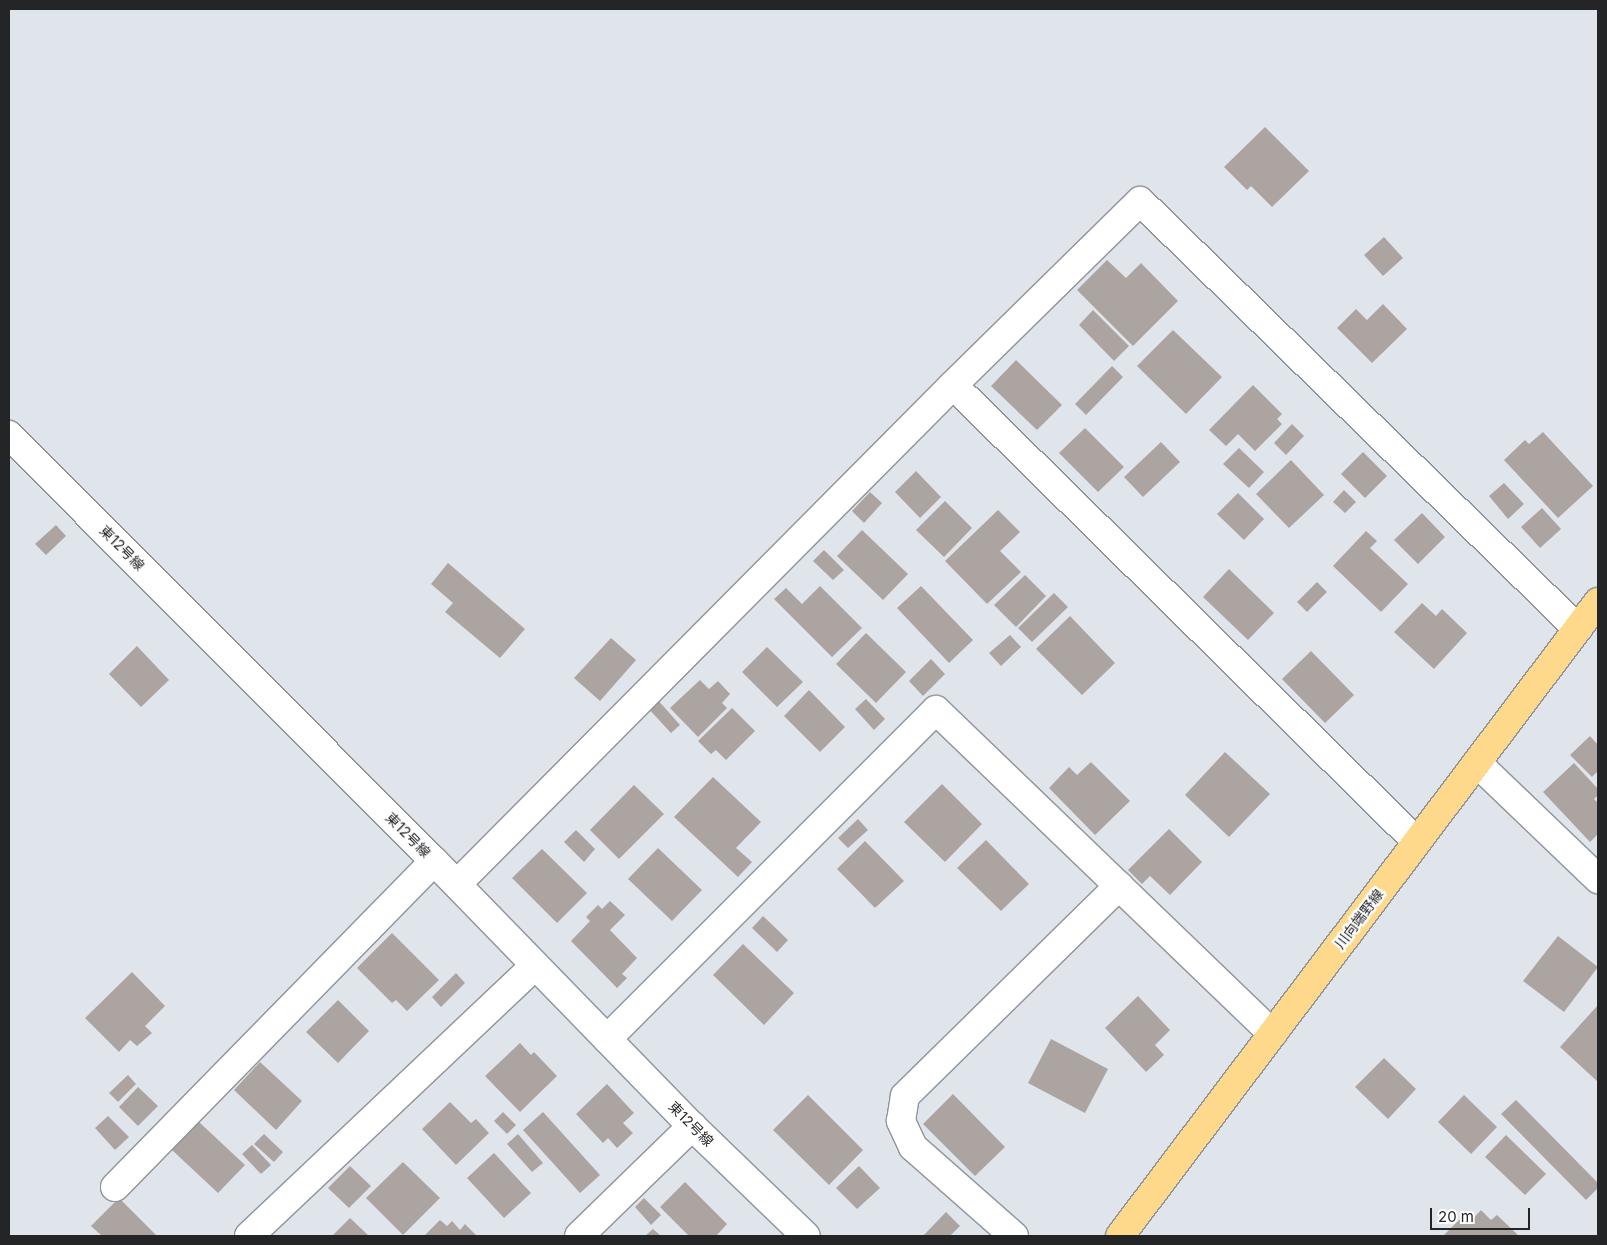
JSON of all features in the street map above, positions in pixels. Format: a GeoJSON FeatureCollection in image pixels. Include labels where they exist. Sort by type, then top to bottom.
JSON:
{"type":"FeatureCollection","features":[{"type":"Feature","properties":{"kind":"main road","name":"川向端野線"},"geometry":{"type":"LineString","coordinates":[[1120,1236],[1598,602]]}},
{"type":"Feature","properties":{"kind":"street"},"geometry":{"type":"LineString","coordinates":[[457,884],[953,385],[1140,201],[1578,630]]}},
{"type":"Feature","properties":{"kind":"street"},"geometry":{"type":"LineString","coordinates":[[953,385],[1417,842]]}},
{"type":"Feature","properties":{"kind":"street","name":"東12号線"},"geometry":{"type":"LineString","coordinates":[[9,435],[457,884],[692,1126],[806,1236]]}},
{"type":"Feature","properties":{"kind":"street"},"geometry":{"type":"LineString","coordinates":[[607,1039],[936,710],[1273,1034]]}},
{"type":"Feature","properties":{"kind":"street"},"geometry":{"type":"LineString","coordinates":[[1477,763],[1598,879]]}},
{"type":"Feature","properties":{"kind":"street"},"geometry":{"type":"LineString","coordinates":[[115,1187],[434,861]]}},
{"type":"Feature","properties":{"kind":"street"},"geometry":{"type":"LineString","coordinates":[[1014,1236],[913,1147],[901,1121],[905,1096],[1119,886]]}},
{"type":"Feature","properties":{"kind":"street"},"geometry":{"type":"LineString","coordinates":[[249,1236],[535,966]]}},
{"type":"Feature","properties":{"kind":"street"},"geometry":{"type":"LineString","coordinates":[[579,1236],[692,1126]]}},
{"type":"Feature","properties":{"kind":"building"},"geometry":{"type":"Polygon","coordinates":[[[1265,127],[1309,171],[1272,207],[1251,186],[1247,190],[1224,167],[1265,127]]]}},
{"type":"Feature","properties":{"kind":"building"},"geometry":{"type":"Polygon","coordinates":[[[1384,237],[1403,258],[1383,276],[1364,255],[1384,237]]]}},
{"type":"Feature","properties":{"kind":"building"},"geometry":{"type":"Polygon","coordinates":[[[1107,260],[1126,278],[1141,263],[1178,301],[1133,346],[1077,290],[1107,260]]]}},
{"type":"Feature","properties":{"kind":"building"},"geometry":{"type":"Polygon","coordinates":[[[1383,304],[1407,329],[1372,363],[1337,328],[1356,309],[1367,320],[1383,304]]]}},
{"type":"Feature","properties":{"kind":"building"},"geometry":{"type":"Polygon","coordinates":[[[1093,310],[1129,346],[1114,361],[1079,325],[1093,310]]]}},
{"type":"Feature","properties":{"kind":"building"},"geometry":{"type":"Polygon","coordinates":[[[1173,330],[1222,377],[1186,414],[1137,366],[1173,330]]]}},
{"type":"Feature","properties":{"kind":"building"},"geometry":{"type":"Polygon","coordinates":[[[1016,360],[1062,405],[1037,430],[991,386],[1016,360]]]}},
{"type":"Feature","properties":{"kind":"building"},"geometry":{"type":"Polygon","coordinates":[[[1112,366],[1123,377],[1086,415],[1075,404],[1112,366]]]}},
{"type":"Feature","properties":{"kind":"building"},"geometry":{"type":"Polygon","coordinates":[[[1253,385],[1282,414],[1277,419],[1282,424],[1255,451],[1238,434],[1226,446],[1209,430],[1253,385]]]}},
{"type":"Feature","properties":{"kind":"building"},"geometry":{"type":"Polygon","coordinates":[[[1292,424],[1304,436],[1286,455],[1274,443],[1292,424]]]}},
{"type":"Feature","properties":{"kind":"building"},"geometry":{"type":"Polygon","coordinates":[[[1085,428],[1124,467],[1098,492],[1059,453],[1085,428]]]}},
{"type":"Feature","properties":{"kind":"building"},"geometry":{"type":"Polygon","coordinates":[[[1543,432],[1593,486],[1558,518],[1504,460],[1525,440],[1529,444],[1543,432]]]}},
{"type":"Feature","properties":{"kind":"building"},"geometry":{"type":"Polygon","coordinates":[[[1161,442],[1180,462],[1143,497],[1124,477],[1161,442]]]}},
{"type":"Feature","properties":{"kind":"building"},"geometry":{"type":"Polygon","coordinates":[[[1239,448],[1264,472],[1249,488],[1223,464],[1239,448]]]}},
{"type":"Feature","properties":{"kind":"building"},"geometry":{"type":"Polygon","coordinates":[[[1363,452],[1387,476],[1365,498],[1341,474],[1363,452]]]}},
{"type":"Feature","properties":{"kind":"building"},"geometry":{"type":"Polygon","coordinates":[[[1291,460],[1324,495],[1289,528],[1256,494],[1291,460]]]}},
{"type":"Feature","properties":{"kind":"building"},"geometry":{"type":"Polygon","coordinates":[[[916,471],[941,497],[920,518],[895,492],[916,471]]]}},
{"type":"Feature","properties":{"kind":"building"},"geometry":{"type":"Polygon","coordinates":[[[1504,483],[1524,504],[1508,519],[1489,496],[1504,483]]]}},
{"type":"Feature","properties":{"kind":"building"},"geometry":{"type":"Polygon","coordinates":[[[1344,490],[1356,502],[1345,513],[1333,502],[1344,490]]]}},
{"type":"Feature","properties":{"kind":"building"},"geometry":{"type":"Polygon","coordinates":[[[870,492],[882,503],[864,523],[852,511],[870,492]]]}},
{"type":"Feature","properties":{"kind":"building"},"geometry":{"type":"Polygon","coordinates":[[[1238,493],[1264,519],[1244,540],[1217,514],[1238,493]]]}},
{"type":"Feature","properties":{"kind":"building"},"geometry":{"type":"Polygon","coordinates":[[[945,501],[972,528],[944,557],[916,530],[945,501]]]}},
{"type":"Feature","properties":{"kind":"building"},"geometry":{"type":"Polygon","coordinates":[[[1542,508],[1561,529],[1540,548],[1521,527],[1542,508]]]}},
{"type":"Feature","properties":{"kind":"building"},"geometry":{"type":"Polygon","coordinates":[[[998,510],[1020,532],[1000,551],[1021,572],[987,604],[945,561],[998,510]]]}},
{"type":"Feature","properties":{"kind":"building"},"geometry":{"type":"Polygon","coordinates":[[[1422,513],[1445,537],[1418,564],[1394,540],[1422,513]]]}},
{"type":"Feature","properties":{"kind":"building"},"geometry":{"type":"Polygon","coordinates":[[[56,525],[66,536],[46,555],[35,544],[56,525]]]}},
{"type":"Feature","properties":{"kind":"building"},"geometry":{"type":"Polygon","coordinates":[[[862,530],[908,574],[883,600],[837,556],[862,530]]]}},
{"type":"Feature","properties":{"kind":"building"},"geometry":{"type":"Polygon","coordinates":[[[1366,531],[1377,541],[1370,548],[1408,584],[1381,612],[1333,566],[1366,531]]]}},
{"type":"Feature","properties":{"kind":"building"},"geometry":{"type":"Polygon","coordinates":[[[824,550],[844,570],[833,580],[813,561],[824,550]]]}},
{"type":"Feature","properties":{"kind":"building"},"geometry":{"type":"Polygon","coordinates":[[[448,563],[525,629],[500,658],[445,612],[453,603],[431,584],[448,563]]]}},
{"type":"Feature","properties":{"kind":"building"},"geometry":{"type":"Polygon","coordinates":[[[1229,569],[1274,613],[1248,640],[1203,597],[1229,569]]]}},
{"type":"Feature","properties":{"kind":"building"},"geometry":{"type":"Polygon","coordinates":[[[1025,575],[1046,596],[1016,627],[994,605],[1025,575]]]}},
{"type":"Feature","properties":{"kind":"building"},"geometry":{"type":"Polygon","coordinates":[[[1317,582],[1327,592],[1307,612],[1297,602],[1317,582]]]}},
{"type":"Feature","properties":{"kind":"building"},"geometry":{"type":"Polygon","coordinates":[[[820,586],[862,628],[832,657],[774,599],[786,588],[802,604],[820,586]]]}},
{"type":"Feature","properties":{"kind":"building"},"geometry":{"type":"Polygon","coordinates":[[[921,586],[973,640],[949,663],[897,608],[921,586]]]}},
{"type":"Feature","properties":{"kind":"building"},"geometry":{"type":"Polygon","coordinates":[[[1054,593],[1068,607],[1032,642],[1018,628],[1054,593]]]}},
{"type":"Feature","properties":{"kind":"building"},"geometry":{"type":"Polygon","coordinates":[[[1422,603],[1436,616],[1442,609],[1467,633],[1434,669],[1394,632],[1422,603]]]}},
{"type":"Feature","properties":{"kind":"building"},"geometry":{"type":"Polygon","coordinates":[[[1070,616],[1115,663],[1082,695],[1036,649],[1070,616]]]}},
{"type":"Feature","properties":{"kind":"building"},"geometry":{"type":"Polygon","coordinates":[[[866,633],[906,672],[876,703],[836,664],[866,633]]]}},
{"type":"Feature","properties":{"kind":"building"},"geometry":{"type":"Polygon","coordinates":[[[1010,635],[1021,647],[1001,666],[989,653],[1010,635]]]}},
{"type":"Feature","properties":{"kind":"building"},"geometry":{"type":"Polygon","coordinates":[[[611,638],[636,660],[600,701],[574,678],[611,638]]]}},
{"type":"Feature","properties":{"kind":"building"},"geometry":{"type":"Polygon","coordinates":[[[137,646],[169,680],[141,707],[109,674],[137,646]]]}},
{"type":"Feature","properties":{"kind":"building"},"geometry":{"type":"Polygon","coordinates":[[[767,647],[803,682],[777,707],[742,672],[767,647]]]}},
{"type":"Feature","properties":{"kind":"building"},"geometry":{"type":"Polygon","coordinates":[[[1311,651],[1354,695],[1325,723],[1282,679],[1311,651]]]}},
{"type":"Feature","properties":{"kind":"building"},"geometry":{"type":"Polygon","coordinates":[[[931,659],[945,674],[923,696],[909,681],[931,659]]]}},
{"type":"Feature","properties":{"kind":"building"},"geometry":{"type":"Polygon","coordinates":[[[700,680],[709,689],[718,681],[730,694],[722,703],[727,708],[698,737],[670,708],[700,680]]]}},
{"type":"Feature","properties":{"kind":"building"},"geometry":{"type":"Polygon","coordinates":[[[809,690],[845,727],[820,752],[784,716],[809,690]]]}},
{"type":"Feature","properties":{"kind":"building"},"geometry":{"type":"Polygon","coordinates":[[[656,698],[680,725],[671,733],[647,707],[656,698]]]}},
{"type":"Feature","properties":{"kind":"building"},"geometry":{"type":"Polygon","coordinates":[[[866,699],[885,719],[874,730],[855,709],[866,699]]]}},
{"type":"Feature","properties":{"kind":"building"},"geometry":{"type":"Polygon","coordinates":[[[732,708],[755,731],[726,760],[716,750],[711,754],[698,741],[732,708]]]}},
{"type":"Feature","properties":{"kind":"building"},"geometry":{"type":"Polygon","coordinates":[[[1590,736],[1598,745],[1598,771],[1592,777],[1570,755],[1590,736]]]}},
{"type":"Feature","properties":{"kind":"building"},"geometry":{"type":"Polygon","coordinates":[[[1225,752],[1270,794],[1229,837],[1185,795],[1225,752]]]}},
{"type":"Feature","properties":{"kind":"building"},"geometry":{"type":"Polygon","coordinates":[[[1091,762],[1130,801],[1095,835],[1049,788],[1069,767],[1077,775],[1091,762]]]}},
{"type":"Feature","properties":{"kind":"building"},"geometry":{"type":"Polygon","coordinates":[[[1574,763],[1598,789],[1598,795],[1594,799],[1598,803],[1598,834],[1590,842],[1543,792],[1574,763]]]}},
{"type":"Feature","properties":{"kind":"building"},"geometry":{"type":"Polygon","coordinates":[[[713,777],[761,822],[736,848],[752,862],[738,877],[674,817],[713,777]]]}},
{"type":"Feature","properties":{"kind":"building"},"geometry":{"type":"Polygon","coordinates":[[[942,784],[982,824],[945,862],[904,822],[942,784]]]}},
{"type":"Feature","properties":{"kind":"building"},"geometry":{"type":"Polygon","coordinates":[[[634,785],[664,814],[619,859],[590,830],[634,785]]]}},
{"type":"Feature","properties":{"kind":"building"},"geometry":{"type":"Polygon","coordinates":[[[858,819],[868,830],[848,848],[838,838],[858,819]]]}},
{"type":"Feature","properties":{"kind":"building"},"geometry":{"type":"Polygon","coordinates":[[[1169,829],[1202,862],[1170,895],[1150,876],[1142,884],[1128,870],[1169,829]]]}},
{"type":"Feature","properties":{"kind":"building"},"geometry":{"type":"Polygon","coordinates":[[[576,830],[595,849],[584,862],[564,842],[576,830]]]}},
{"type":"Feature","properties":{"kind":"building"},"geometry":{"type":"Polygon","coordinates":[[[986,840],[1029,884],[1001,911],[957,868],[986,840]]]}},
{"type":"Feature","properties":{"kind":"building"},"geometry":{"type":"Polygon","coordinates":[[[865,841],[904,881],[875,908],[837,869],[865,841]]]}},
{"type":"Feature","properties":{"kind":"building"},"geometry":{"type":"Polygon","coordinates":[[[658,848],[702,890],[672,921],[628,879],[658,848]]]}},
{"type":"Feature","properties":{"kind":"building"},"geometry":{"type":"Polygon","coordinates":[[[542,849],[587,893],[557,923],[512,878],[542,849]]]}},
{"type":"Feature","properties":{"kind":"building"},"geometry":{"type":"Polygon","coordinates":[[[610,901],[625,915],[610,930],[637,958],[622,974],[627,978],[617,988],[571,941],[590,921],[586,917],[598,905],[602,909],[610,901]]]}},
{"type":"Feature","properties":{"kind":"building"},"geometry":{"type":"Polygon","coordinates":[[[763,916],[788,940],[777,952],[752,928],[763,916]]]}},
{"type":"Feature","properties":{"kind":"building"},"geometry":{"type":"Polygon","coordinates":[[[392,933],[439,980],[407,1011],[396,1000],[392,1003],[357,968],[392,933]]]}},
{"type":"Feature","properties":{"kind":"building"},"geometry":{"type":"Polygon","coordinates":[[[1558,936],[1598,967],[1564,1012],[1523,981],[1558,936]]]}},
{"type":"Feature","properties":{"kind":"building"},"geometry":{"type":"Polygon","coordinates":[[[743,944],[794,993],[764,1025],[713,975],[743,944]]]}},
{"type":"Feature","properties":{"kind":"building"},"geometry":{"type":"Polygon","coordinates":[[[132,972],[165,1006],[145,1026],[152,1033],[137,1046],[130,1040],[119,1052],[85,1018],[132,972]]]}},
{"type":"Feature","properties":{"kind":"building"},"geometry":{"type":"Polygon","coordinates":[[[456,973],[465,983],[441,1007],[432,997],[456,973]]]}},
{"type":"Feature","properties":{"kind":"building"},"geometry":{"type":"Polygon","coordinates":[[[1138,996],[1170,1030],[1155,1045],[1164,1055],[1146,1072],[1105,1028],[1138,996]]]}},
{"type":"Feature","properties":{"kind":"building"},"geometry":{"type":"Polygon","coordinates":[[[338,1000],[369,1031],[338,1063],[306,1032],[338,1000]]]}},
{"type":"Feature","properties":{"kind":"building"},"geometry":{"type":"Polygon","coordinates":[[[1598,1005],[1598,1082],[1560,1047],[1598,1005]]]}},
{"type":"Feature","properties":{"kind":"building"},"geometry":{"type":"Polygon","coordinates":[[[1051,1039],[1108,1069],[1085,1113],[1028,1083],[1051,1039]]]}},
{"type":"Feature","properties":{"kind":"building"},"geometry":{"type":"Polygon","coordinates":[[[520,1043],[531,1055],[534,1052],[557,1076],[520,1112],[485,1076],[520,1043]]]}},
{"type":"Feature","properties":{"kind":"building"},"geometry":{"type":"Polygon","coordinates":[[[1384,1058],[1416,1089],[1388,1119],[1355,1087],[1384,1058]]]}},
{"type":"Feature","properties":{"kind":"building"},"geometry":{"type":"Polygon","coordinates":[[[260,1062],[302,1101],[276,1130],[234,1090],[260,1062]]]}},
{"type":"Feature","properties":{"kind":"building"},"geometry":{"type":"Polygon","coordinates":[[[128,1075],[136,1084],[118,1102],[109,1093],[128,1075]]]}},
{"type":"Feature","properties":{"kind":"building"},"geometry":{"type":"Polygon","coordinates":[[[607,1084],[634,1113],[623,1123],[633,1133],[617,1148],[608,1138],[603,1143],[576,1114],[607,1084]]]}},
{"type":"Feature","properties":{"kind":"building"},"geometry":{"type":"Polygon","coordinates":[[[138,1087],[158,1106],[138,1126],[119,1107],[138,1087]]]}},
{"type":"Feature","properties":{"kind":"building"},"geometry":{"type":"Polygon","coordinates":[[[953,1094],[1005,1147],[975,1176],[923,1124],[953,1094]]]}},
{"type":"Feature","properties":{"kind":"building"},"geometry":{"type":"Polygon","coordinates":[[[808,1095],[863,1150],[829,1185],[773,1130],[808,1095]]]}},
{"type":"Feature","properties":{"kind":"building"},"geometry":{"type":"Polygon","coordinates":[[[1464,1095],[1497,1127],[1471,1154],[1438,1122],[1464,1095]]]}},
{"type":"Feature","properties":{"kind":"building"},"geometry":{"type":"Polygon","coordinates":[[[1516,1100],[1598,1183],[1598,1188],[1586,1200],[1501,1114],[1516,1100]]]}},
{"type":"Feature","properties":{"kind":"building"},"geometry":{"type":"Polygon","coordinates":[[[450,1102],[471,1123],[476,1119],[489,1133],[456,1165],[422,1129],[450,1102]]]}},
{"type":"Feature","properties":{"kind":"building"},"geometry":{"type":"Polygon","coordinates":[[[503,1112],[516,1125],[507,1134],[494,1121],[503,1112]]]}},
{"type":"Feature","properties":{"kind":"building"},"geometry":{"type":"Polygon","coordinates":[[[543,1112],[600,1175],[580,1193],[523,1130],[543,1112]]]}},
{"type":"Feature","properties":{"kind":"building"},"geometry":{"type":"Polygon","coordinates":[[[108,1116],[129,1137],[115,1150],[95,1128],[108,1116]]]}},
{"type":"Feature","properties":{"kind":"building"},"geometry":{"type":"Polygon","coordinates":[[[199,1122],[245,1165],[218,1193],[172,1150],[199,1122]]]}},
{"type":"Feature","properties":{"kind":"building"},"geometry":{"type":"Polygon","coordinates":[[[264,1134],[283,1152],[274,1162],[254,1144],[264,1134]]]}},
{"type":"Feature","properties":{"kind":"building"},"geometry":{"type":"Polygon","coordinates":[[[518,1134],[543,1163],[532,1172],[507,1144],[518,1134]]]}},
{"type":"Feature","properties":{"kind":"building"},"geometry":{"type":"Polygon","coordinates":[[[1506,1135],[1546,1174],[1525,1195],[1485,1157],[1506,1135]]]}},
{"type":"Feature","properties":{"kind":"building"},"geometry":{"type":"Polygon","coordinates":[[[252,1145],[271,1165],[261,1174],[242,1154],[252,1145]]]}},
{"type":"Feature","properties":{"kind":"building"},"geometry":{"type":"Polygon","coordinates":[[[494,1153],[531,1193],[504,1218],[467,1178],[494,1153]]]}},
{"type":"Feature","properties":{"kind":"building"},"geometry":{"type":"Polygon","coordinates":[[[403,1162],[440,1198],[403,1235],[366,1198],[403,1162]]]}},
{"type":"Feature","properties":{"kind":"building"},"geometry":{"type":"Polygon","coordinates":[[[350,1166],[371,1186],[349,1208],[328,1188],[350,1166]]]}},
{"type":"Feature","properties":{"kind":"building"},"geometry":{"type":"Polygon","coordinates":[[[859,1166],[880,1188],[857,1209],[836,1188],[859,1166]]]}},
{"type":"Feature","properties":{"kind":"building"},"geometry":{"type":"Polygon","coordinates":[[[685,1182],[727,1224],[716,1236],[689,1236],[660,1207],[685,1182]]]}},
{"type":"Feature","properties":{"kind":"building"},"geometry":{"type":"Polygon","coordinates":[[[119,1198],[157,1236],[102,1236],[91,1226],[119,1198]]]}},
{"type":"Feature","properties":{"kind":"building"},"geometry":{"type":"Polygon","coordinates":[[[644,1198],[661,1215],[651,1225],[635,1207],[644,1198]]]}},
{"type":"Feature","properties":{"kind":"building"},"geometry":{"type":"Polygon","coordinates":[[[1481,1210],[1491,1220],[1497,1215],[1519,1236],[1443,1236],[1462,1217],[1469,1223],[1481,1210]]]}},
{"type":"Feature","properties":{"kind":"building"},"geometry":{"type":"Polygon","coordinates":[[[946,1212],[960,1226],[950,1236],[923,1236],[946,1212]]]}},
{"type":"Feature","properties":{"kind":"building"},"geometry":{"type":"Polygon","coordinates":[[[350,1218],[369,1236],[332,1236],[350,1218]]]}},
{"type":"Feature","properties":{"kind":"building"},"geometry":{"type":"Polygon","coordinates":[[[440,1220],[447,1226],[452,1221],[460,1230],[465,1224],[477,1236],[424,1236],[440,1220]]]}},
{"type":"Feature","properties":{"kind":"building"},"geometry":{"type":"Polygon","coordinates":[[[653,1229],[661,1236],[645,1236],[653,1229]]]}}]}
